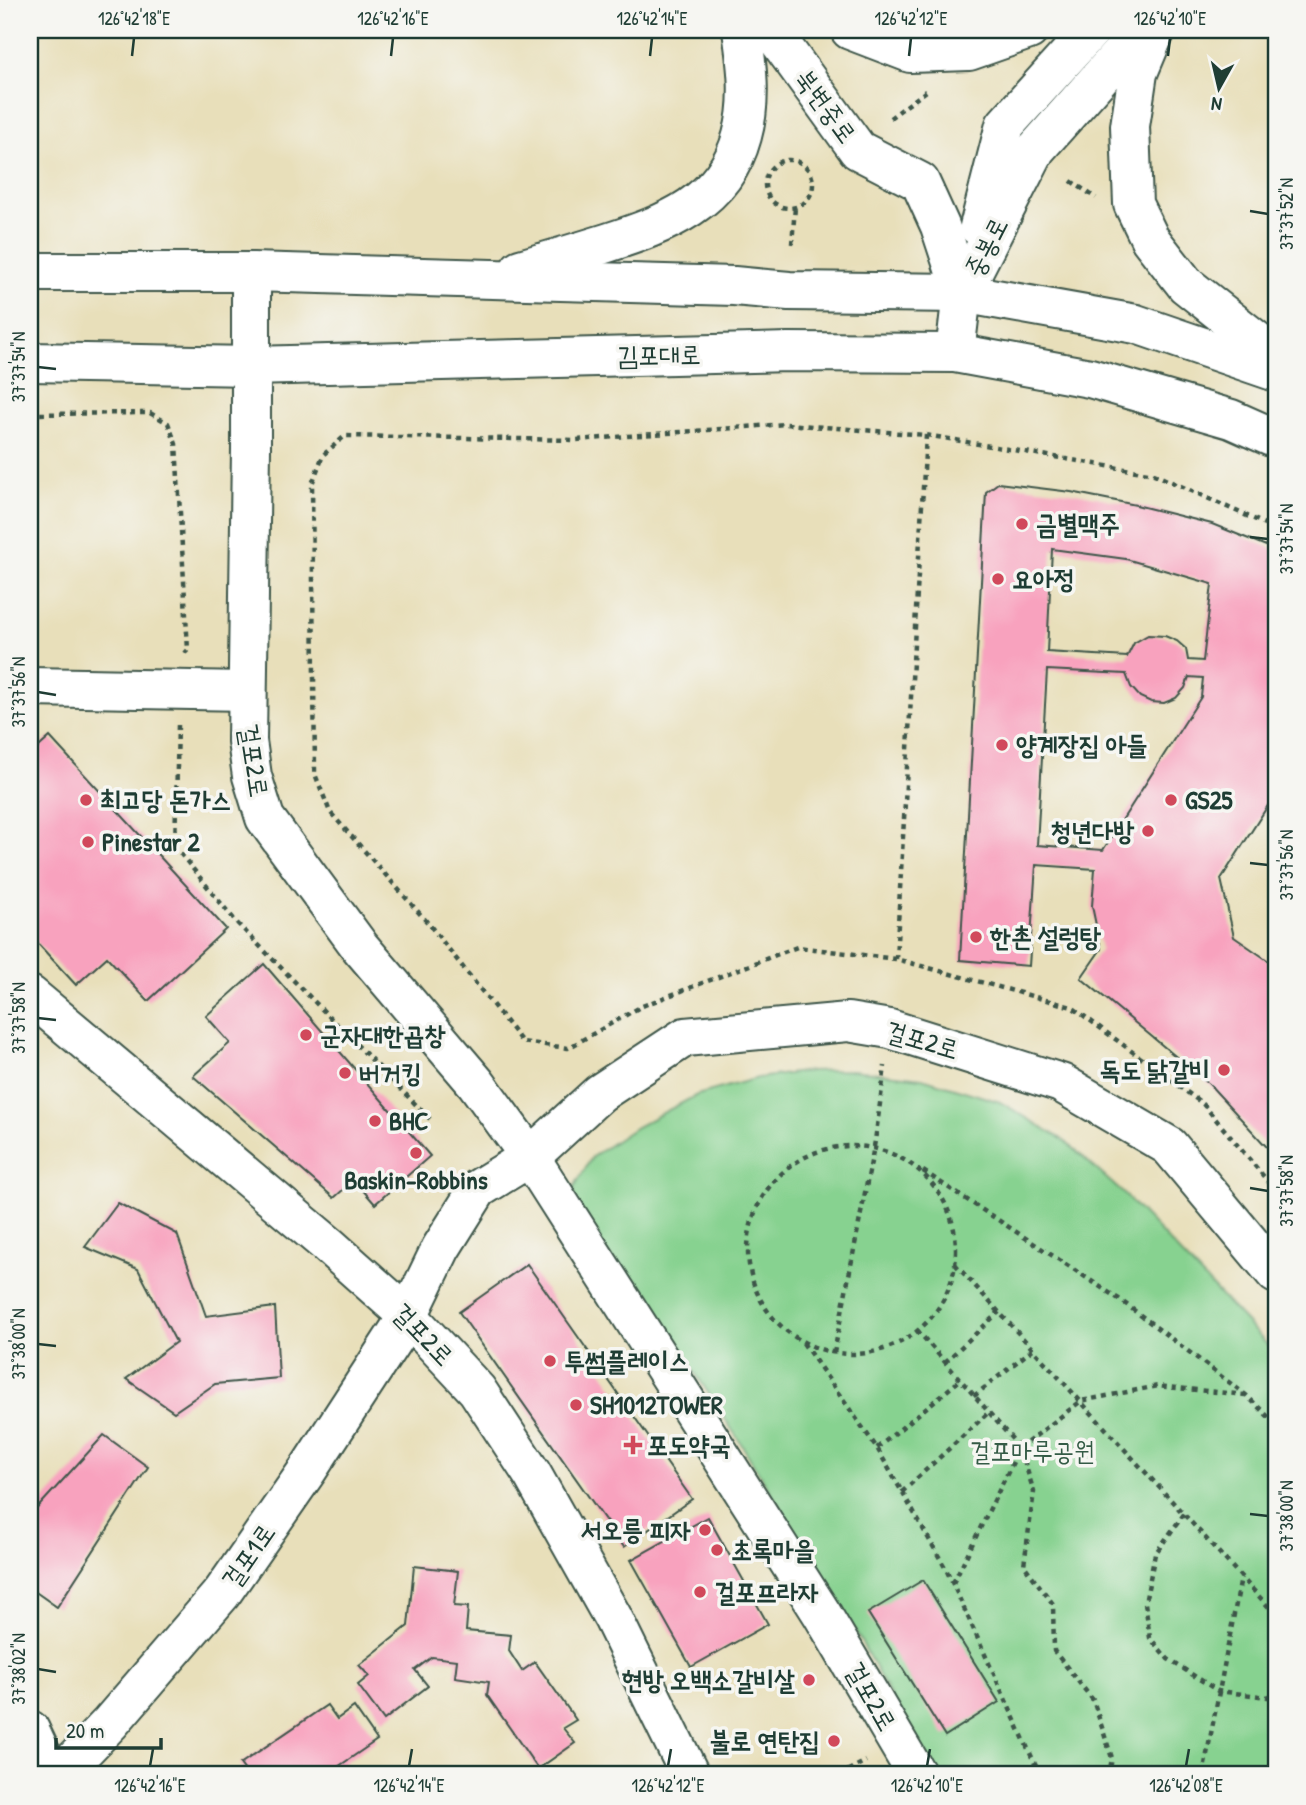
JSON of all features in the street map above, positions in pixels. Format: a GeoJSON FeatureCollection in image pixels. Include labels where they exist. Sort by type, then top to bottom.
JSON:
{"type":"FeatureCollection","features":[{"type":"Feature","properties":{"kind":"street"},"geometry":{"type":"LineString","coordinates":[[482,280],[660,225],[697,203],[718,182],[732,161],[742,136],[747,106],[748,70],[742,30]]}},
{"type":"Feature","properties":{"kind":"street","name":"북변중로"},"geometry":{"type":"LineString","coordinates":[[771,30],[858,150],[920,182],[940,226],[962,293],[955,353]]}},
{"type":"Feature","properties":{"kind":"street"},"geometry":{"type":"LineString","coordinates":[[850,30],[911,53],[969,51],[1029,30]]}},
{"type":"Feature","properties":{"kind":"street","name":"중봉로"},"geometry":{"type":"LineString","coordinates":[[962,293],[1005,124],[1091,30]]}},
{"type":"Feature","properties":{"kind":"street","name":"중봉로"},"geometry":{"type":"LineString","coordinates":[[962,293],[1036,149],[1142,30]]}},
{"type":"Feature","properties":{"kind":"street"},"geometry":{"type":"LineString","coordinates":[[1156,30],[1138,73],[1130,126],[1133,204],[1150,239],[1186,285],[1276,356]]}},
{"type":"Feature","properties":{"kind":"street"},"geometry":{"type":"LineString","coordinates":[[30,272],[251,272],[734,286],[789,291],[962,293],[1136,324],[1276,372]]}},
{"type":"Feature","properties":{"kind":"street","name":"걸포2로"},"geometry":{"type":"LineString","coordinates":[[251,272],[247,741],[252,776],[265,818],[360,947],[476,1083],[530,1157],[822,1614],[917,1775]]}},
{"type":"Feature","properties":{"kind":"street","name":"김포대로"},"geometry":{"type":"LineString","coordinates":[[30,362],[252,366],[788,352],[955,353],[1090,378],[1231,419],[1276,439]]}},
{"type":"Feature","properties":{"kind":"street","name":"걸포2로"},"geometry":{"type":"LineString","coordinates":[[30,687],[246,691]]}},
{"type":"Feature","properties":{"kind":"street","name":"걸포2로"},"geometry":{"type":"LineString","coordinates":[[30,995],[327,1244],[408,1316],[477,1390],[532,1474],[613,1618],[690,1775]]}},
{"type":"Feature","properties":{"kind":"street","name":"걸포2로"},"geometry":{"type":"LineString","coordinates":[[530,1157],[600,1093],[685,1037],[848,1022],[890,1029],[1061,1083],[1168,1146],[1276,1274]]}},
{"type":"Feature","properties":{"kind":"street","name":"걸포1로"},"geometry":{"type":"LineString","coordinates":[[60,1775],[110,1723],[222,1593],[307,1471],[408,1316],[441,1248],[478,1189],[530,1157]]}},
{"type":"Feature","properties":{"kind":"street"},"geometry":{"type":"LineString","coordinates":[[30,1730],[51,1775]]}},
{"type":"Feature","properties":{"kind":"path"},"geometry":{"type":"LineString","coordinates":[[890,118],[933,86]]}},
{"type":"Feature","properties":{"kind":"path"},"geometry":{"type":"LineString","coordinates":[[783,161],[799,162],[813,178],[812,193],[802,204],[795,207],[779,205],[768,193],[766,177],[770,170],[783,161]]}},
{"type":"Feature","properties":{"kind":"path"},"geometry":{"type":"LineString","coordinates":[[792,244],[795,207]]}},
{"type":"Feature","properties":{"kind":"path"},"geometry":{"type":"LineString","coordinates":[[30,415],[150,414],[168,422],[176,444],[188,650],[178,658]]}},
{"type":"Feature","properties":{"kind":"path"},"geometry":{"type":"LineString","coordinates":[[1276,528],[1154,474],[926,435],[786,424],[576,440],[345,436],[323,456],[312,484],[315,774],[330,812],[428,923],[522,1042],[568,1048],[642,1006],[797,947],[896,959],[1072,1007],[1203,1104],[1276,1191]]}},
{"type":"Feature","properties":{"kind":"path"},"geometry":{"type":"LineString","coordinates":[[896,959],[926,435]]}},
{"type":"Feature","properties":{"kind":"path"},"geometry":{"type":"LineString","coordinates":[[168,718],[178,725],[175,847],[238,924],[432,1121]]}},
{"type":"Feature","properties":{"kind":"path"},"geometry":{"type":"LineString","coordinates":[[834,1353],[874,1148],[885,1065]]}},
{"type":"Feature","properties":{"kind":"path"},"geometry":{"type":"LineString","coordinates":[[907,1161],[934,1185],[952,1217],[957,1252],[950,1287],[932,1318],[904,1341],[870,1353],[834,1353],[803,1342],[776,1322],[757,1295],[748,1263],[749,1230],[761,1199],[781,1173],[809,1155],[841,1147],[874,1148],[907,1161],[1119,1299],[1246,1395],[1276,1424]]}},
{"type":"Feature","properties":{"kind":"path"},"geometry":{"type":"LineString","coordinates":[[955,1264],[1276,1615]]}},
{"type":"Feature","properties":{"kind":"path"},"geometry":{"type":"LineString","coordinates":[[945,1362],[999,1312]]}},
{"type":"Feature","properties":{"kind":"path"},"geometry":{"type":"LineString","coordinates":[[918,1330],[1020,1448],[1034,1492],[1024,1565],[1053,1604],[1054,1651],[1093,1700],[1112,1758],[1109,1775]]}},
{"type":"Feature","properties":{"kind":"path"},"geometry":{"type":"LineString","coordinates":[[803,1342],[877,1448],[953,1584],[1040,1775]]}},
{"type":"Feature","properties":{"kind":"path"},"geometry":{"type":"LineString","coordinates":[[974,1396],[1033,1349]]}},
{"type":"Feature","properties":{"kind":"path"},"geometry":{"type":"LineString","coordinates":[[877,1448],[960,1380]]}},
{"type":"Feature","properties":{"kind":"path"},"geometry":{"type":"LineString","coordinates":[[953,1584],[1020,1448],[1081,1401],[1158,1386],[1246,1395]]}},
{"type":"Feature","properties":{"kind":"path"},"geometry":{"type":"LineString","coordinates":[[902,1492],[989,1412]]}},
{"type":"Feature","properties":{"kind":"path"},"geometry":{"type":"LineString","coordinates":[[1184,1514],[1155,1554],[1145,1603],[1150,1638],[1168,1659],[1218,1692],[1268,1697],[1276,1692]]}},
{"type":"Feature","properties":{"kind":"path"},"geometry":{"type":"LineString","coordinates":[[1203,1775],[1242,1578]]}},
{"type":"Feature","properties":{"kind":"green space","name":"걸포마루공원"},"geometry":{"type":"Polygon","coordinates":[[[852,1070],[922,1078],[1000,1102],[1065,1141],[1125,1195],[1276,1354],[1276,1775],[932,1775],[856,1632],[740,1442],[664,1325],[574,1212],[574,1187],[592,1157],[636,1127],[697,1095],[758,1078],[810,1071],[852,1070]]]}},
{"type":"Feature","properties":{"kind":"building"},"geometry":{"type":"Polygon","coordinates":[[[998,483],[1071,492],[1136,505],[1212,524],[1276,550],[1276,809],[1269,804],[1221,879],[1234,937],[1276,966],[1276,1157],[1209,1084],[1081,978],[1101,949],[1092,906],[1095,869],[1036,865],[1029,966],[960,960],[986,492],[998,483]],[[1052,549],[1047,652],[1127,657],[1134,643],[1148,635],[1165,636],[1177,641],[1186,649],[1188,660],[1203,661],[1212,584],[1126,559],[1052,549]],[[1047,670],[1037,845],[1103,850],[1201,697],[1203,678],[1189,677],[1185,688],[1176,698],[1164,703],[1151,702],[1140,697],[1131,687],[1126,674],[1047,670]]]}},
{"type":"Feature","properties":{"kind":"building","name":"Pinestar 2"},"geometry":{"type":"Polygon","coordinates":[[[50,737],[226,929],[148,1001],[107,957],[76,985],[30,935],[30,755],[50,737]]]}},
{"type":"Feature","properties":{"kind":"building"},"geometry":{"type":"Polygon","coordinates":[[[264,964],[430,1156],[375,1204],[354,1180],[334,1198],[193,1076],[230,1043],[206,1016],[264,964]]]}},
{"type":"Feature","properties":{"kind":"building"},"geometry":{"type":"Polygon","coordinates":[[[118,1203],[177,1234],[206,1316],[275,1307],[279,1378],[215,1384],[174,1412],[126,1379],[176,1342],[138,1269],[85,1247],[118,1203]]]}},
{"type":"Feature","properties":{"kind":"building","name":"SH1012TOWER"},"geometry":{"type":"Polygon","coordinates":[[[527,1264],[692,1499],[624,1547],[459,1312],[527,1264]]]}},
{"type":"Feature","properties":{"kind":"building"},"geometry":{"type":"Polygon","coordinates":[[[104,1435],[148,1467],[57,1607],[30,1588],[30,1516],[104,1435]]]}},
{"type":"Feature","properties":{"kind":"building","name":"걸포프라자"},"geometry":{"type":"Polygon","coordinates":[[[708,1517],[768,1624],[691,1667],[631,1560],[708,1517]]]}},
{"type":"Feature","properties":{"kind":"building"},"geometry":{"type":"Polygon","coordinates":[[[414,1566],[458,1571],[454,1606],[468,1607],[466,1631],[511,1635],[509,1651],[522,1671],[535,1662],[576,1720],[563,1728],[575,1743],[538,1769],[487,1695],[489,1682],[455,1677],[457,1660],[432,1657],[415,1670],[428,1686],[384,1720],[358,1685],[369,1676],[359,1665],[408,1626],[414,1566]]]}},
{"type":"Feature","properties":{"kind":"building"},"geometry":{"type":"Polygon","coordinates":[[[923,1580],[999,1702],[945,1736],[868,1613],[923,1580]]]}},
{"type":"Feature","properties":{"kind":"building"},"geometry":{"type":"Polygon","coordinates":[[[327,1705],[337,1719],[354,1707],[377,1740],[329,1773],[330,1775],[248,1775],[240,1764],[327,1705]]]}},
{"type":"Feature","properties":{"kind":"place","name":"금별맥주"},"geometry":{"type":"Point","coordinates":[1022,524]}},
{"type":"Feature","properties":{"kind":"place","name":"요아정"},"geometry":{"type":"Point","coordinates":[998,579]}},
{"type":"Feature","properties":{"kind":"place","name":"양계장집 아들"},"geometry":{"type":"Point","coordinates":[1002,745]}},
{"type":"Feature","properties":{"kind":"place","name":"최고당 돈가스"},"geometry":{"type":"Point","coordinates":[86,800]}},
{"type":"Feature","properties":{"kind":"place","name":"GS25"},"geometry":{"type":"Point","coordinates":[1171,800]}},
{"type":"Feature","properties":{"kind":"place","name":"청년다방"},"geometry":{"type":"Point","coordinates":[1148,831]}},
{"type":"Feature","properties":{"kind":"place","name":"Pinestar 2"},"geometry":{"type":"Point","coordinates":[88,842]}},
{"type":"Feature","properties":{"kind":"place","name":"한촌 설렁탕"},"geometry":{"type":"Point","coordinates":[976,937]}},
{"type":"Feature","properties":{"kind":"place","name":"군자대한곱창"},"geometry":{"type":"Point","coordinates":[306,1035]}},
{"type":"Feature","properties":{"kind":"place","name":"독도 닭갈비"},"geometry":{"type":"Point","coordinates":[1224,1070]}},
{"type":"Feature","properties":{"kind":"place","name":"버거킹"},"geometry":{"type":"Point","coordinates":[345,1073]}},
{"type":"Feature","properties":{"kind":"place","name":"BHC"},"geometry":{"type":"Point","coordinates":[375,1121]}},
{"type":"Feature","properties":{"kind":"place","name":"Baskin-Robbins"},"geometry":{"type":"Point","coordinates":[416,1153]}},
{"type":"Feature","properties":{"kind":"place","name":"투썸플레이스"},"geometry":{"type":"Point","coordinates":[550,1361]}},
{"type":"Feature","properties":{"kind":"place","name":"SH1012TOWER"},"geometry":{"type":"Point","coordinates":[576,1405]}},
{"type":"Feature","properties":{"kind":"place","name":"포도약국"},"geometry":{"type":"Point","coordinates":[633,1445]}},
{"type":"Feature","properties":{"kind":"place","name":"서오릉 피자"},"geometry":{"type":"Point","coordinates":[705,1530]}},
{"type":"Feature","properties":{"kind":"place","name":"초록마을"},"geometry":{"type":"Point","coordinates":[717,1550]}},
{"type":"Feature","properties":{"kind":"place","name":"걸포프라자"},"geometry":{"type":"Point","coordinates":[700,1592]}},
{"type":"Feature","properties":{"kind":"place","name":"현방 오백소갈비살"},"geometry":{"type":"Point","coordinates":[809,1680]}},
{"type":"Feature","properties":{"kind":"place","name":"불로 연탄집"},"geometry":{"type":"Point","coordinates":[834,1741]}}]}
